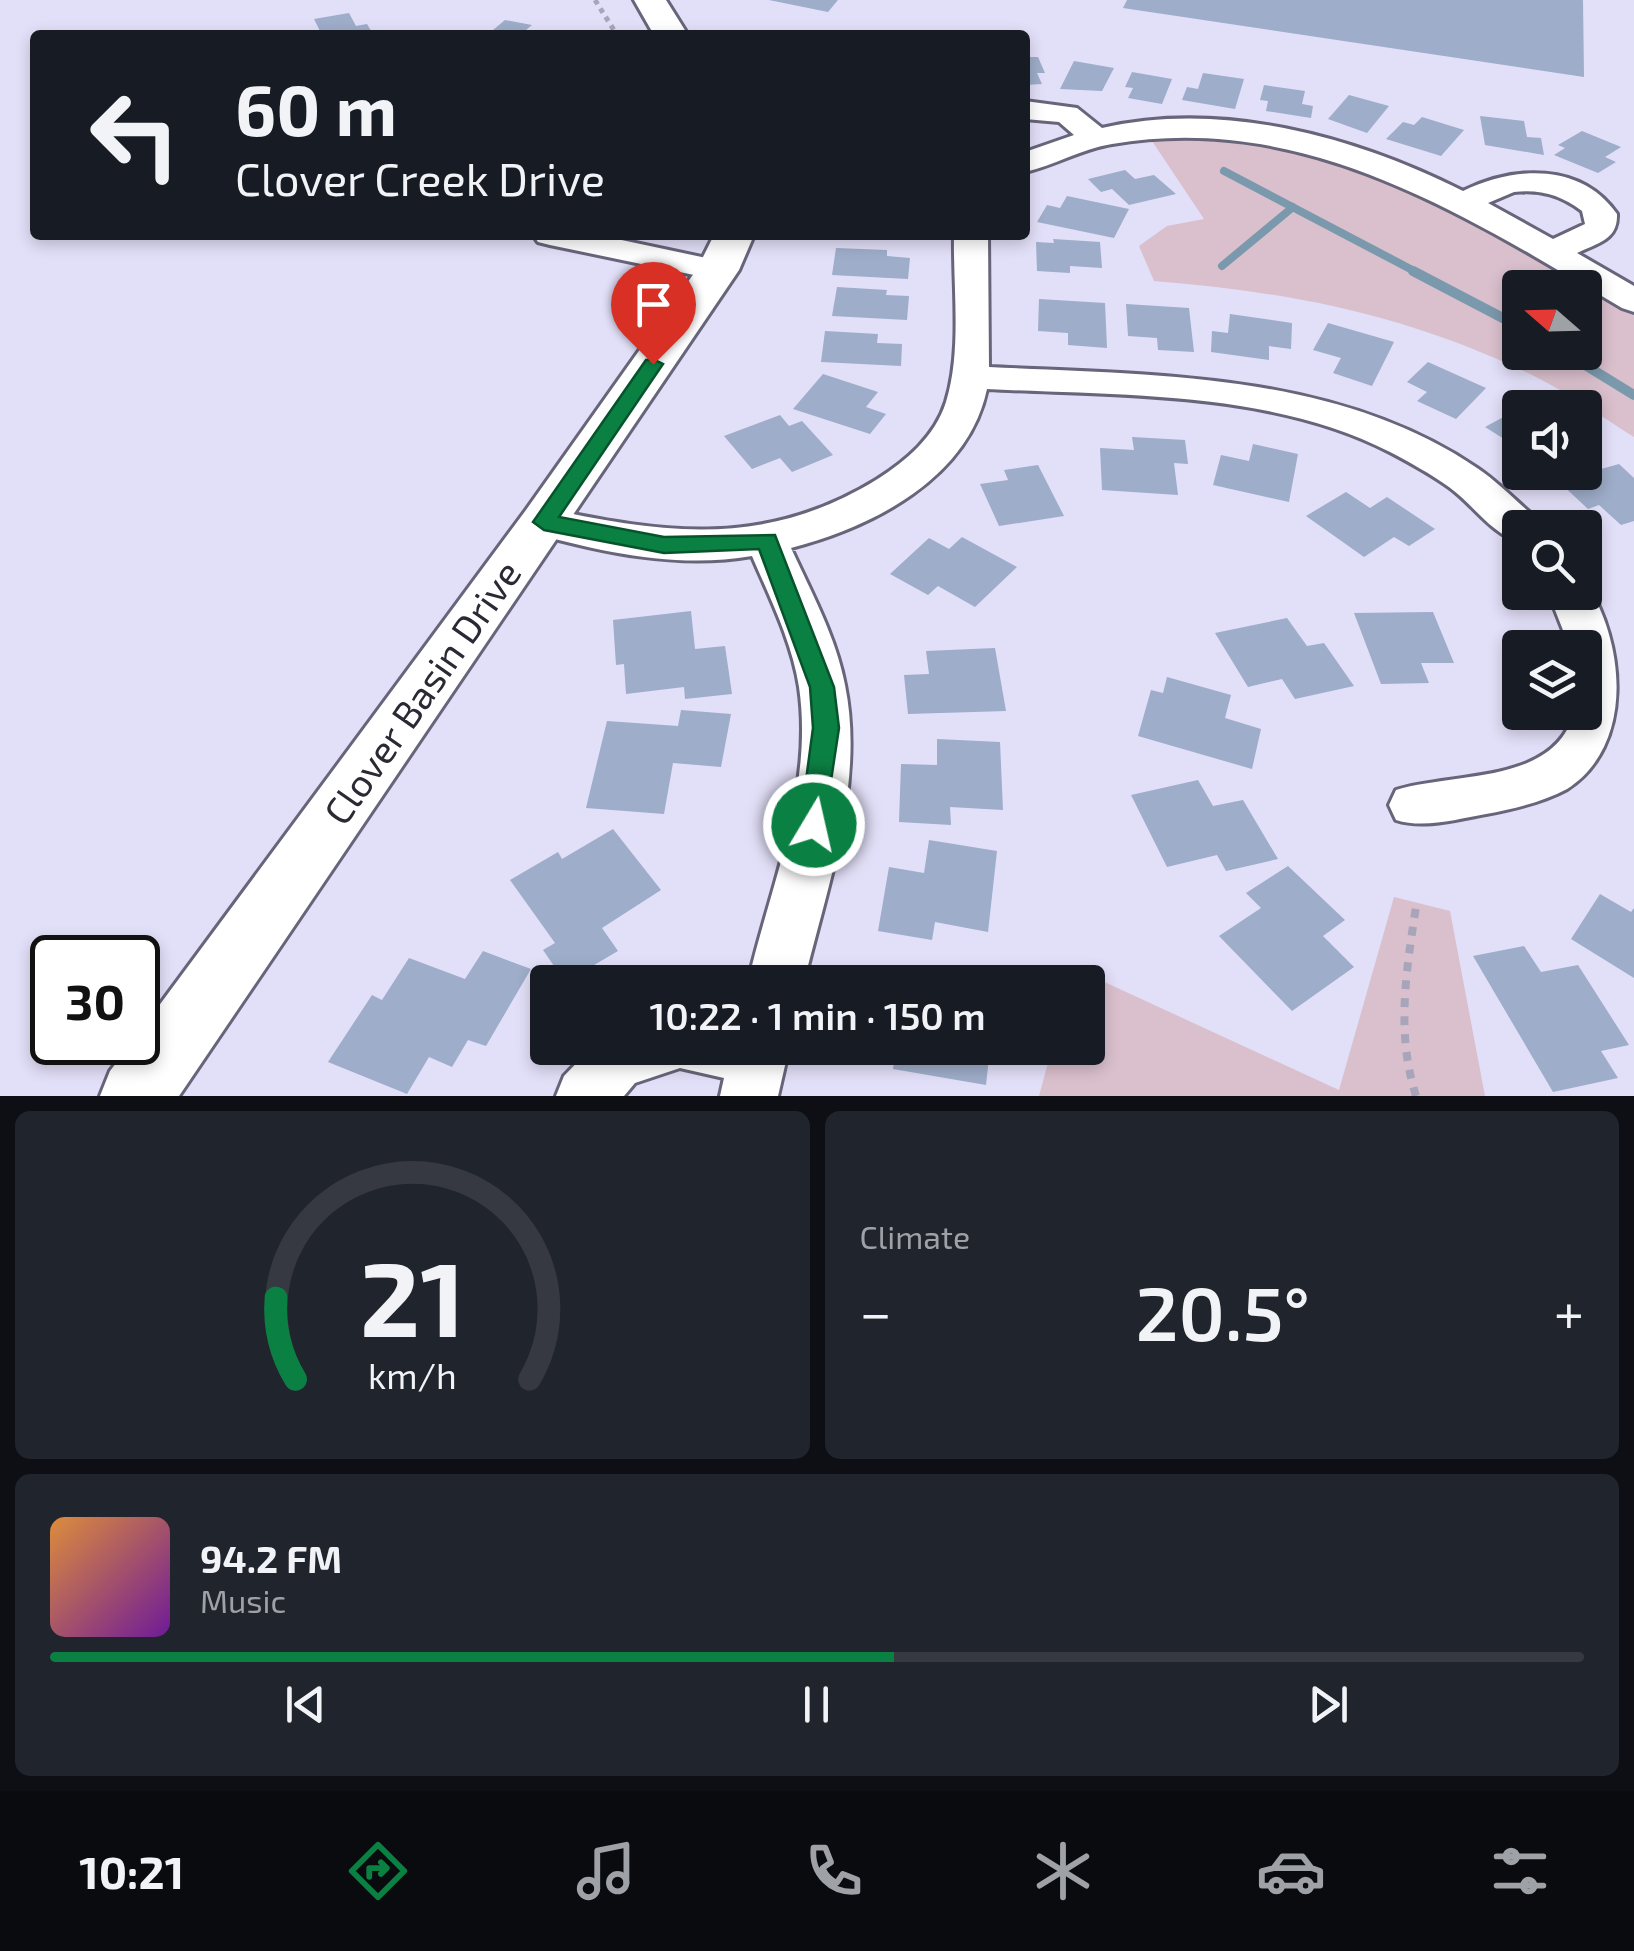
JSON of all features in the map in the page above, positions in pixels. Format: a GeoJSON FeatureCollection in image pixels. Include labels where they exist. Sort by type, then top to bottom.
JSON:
{"type":"FeatureCollection","features":[{"type":"Feature","properties":{"kind":"street"},"geometry":{"type":"LineString","coordinates":[[650,0],[669,30]]}},
{"type":"Feature","properties":{"kind":"street"},"geometry":{"type":"LineString","coordinates":[[1030,110],[1067,114],[1094,136]]}},
{"type":"Feature","properties":{"kind":"street"},"geometry":{"type":"LineString","coordinates":[[1030,157],[1094,136],[1182,129],[1289,140],[1368,161],[1462,204],[1634,301]]}},
{"type":"Feature","properties":{"kind":"street"},"geometry":{"type":"LineString","coordinates":[[1462,204],[1520,181],[1562,188],[1591,201],[1601,214],[1601,229],[1550,253]]}},
{"type":"Feature","properties":{"kind":"street"},"geometry":{"type":"LineString","coordinates":[[602,240],[726,252]]}},
{"type":"Feature","properties":{"kind":"street"},"geometry":{"type":"LineString","coordinates":[[544,522],[664,545],[767,541],[816,528],[858,510],[916,472],[954,428],[964,406],[969,378],[971,240]]}},
{"type":"Feature","properties":{"kind":"street","name":"Clover Basin Drive"},"geometry":{"type":"LineString","coordinates":[[136,1096],[544,522],[726,252]]}},
{"type":"Feature","properties":{"kind":"street"},"geometry":{"type":"LineString","coordinates":[[969,378],[1208,392],[1312,409],[1392,437],[1450,466],[1503,510]]}},
{"type":"Feature","properties":{"kind":"street"},"geometry":{"type":"LineString","coordinates":[[767,541],[818,668],[826,728],[814,825],[780,965]]}},
{"type":"Feature","properties":{"kind":"street"},"geometry":{"type":"LineString","coordinates":[[1414,805],[1534,781],[1565,766],[1578,754],[1594,727],[1600,680],[1591,637],[1578,610]]}},
{"type":"Feature","properties":{"kind":"street"},"geometry":{"type":"LineString","coordinates":[[585,1096],[613,1065]]}},
{"type":"Feature","properties":{"kind":"path"},"geometry":{"type":"LineString","coordinates":[[595,0],[614,30]]}},
{"type":"Feature","properties":{"kind":"path"},"geometry":{"type":"LineString","coordinates":[[1416,1096],[1406,1069],[1402,1033],[1417,900]]}},
{"type":"Feature","properties":{"kind":"shaded area"},"geometry":{"type":"Polygon","coordinates":[[[1144,129],[1334,150],[1572,270],[1502,270],[1502,362],[1442,337],[1349,310],[1254,292],[1154,281],[1139,246],[1167,226],[1204,219],[1144,129]]]}},
{"type":"Feature","properties":{"kind":"shaded area"},"geometry":{"type":"Polygon","coordinates":[[[1602,285],[1634,301],[1634,437],[1602,416],[1602,390],[1560,390],[1520,370],[1602,370],[1602,285]]]}},
{"type":"Feature","properties":{"kind":"shaded area"},"geometry":{"type":"Polygon","coordinates":[[[1394,897],[1450,911],[1485,1096],[1039,1096],[1047,1065],[1105,1065],[1105,982],[1339,1090],[1394,897]]]}},
{"type":"Feature","properties":{"kind":"building"},"geometry":{"type":"Polygon","coordinates":[[[769,0],[838,0],[828,12],[769,0]]]}},
{"type":"Feature","properties":{"kind":"building"},"geometry":{"type":"Polygon","coordinates":[[[1127,0],[1583,0],[1584,77],[1123,8],[1127,0]]]}},
{"type":"Feature","properties":{"kind":"building"},"geometry":{"type":"Polygon","coordinates":[[[349,13],[356,26],[367,24],[371,30],[320,30],[314,19],[349,13]]]}},
{"type":"Feature","properties":{"kind":"building"},"geometry":{"type":"Polygon","coordinates":[[[505,20],[532,25],[526,30],[493,30],[505,20]]]}},
{"type":"Feature","properties":{"kind":"building"},"geometry":{"type":"Polygon","coordinates":[[[1030,57],[1038,57],[1045,73],[1037,73],[1042,84],[1030,85],[1030,57]]]}},
{"type":"Feature","properties":{"kind":"building"},"geometry":{"type":"Polygon","coordinates":[[[1074,61],[1114,68],[1102,91],[1060,89],[1074,61]]]}},
{"type":"Feature","properties":{"kind":"building"},"geometry":{"type":"Polygon","coordinates":[[[1132,72],[1172,79],[1162,104],[1128,98],[1133,88],[1125,87],[1132,72]]]}},
{"type":"Feature","properties":{"kind":"building"},"geometry":{"type":"Polygon","coordinates":[[[1203,73],[1244,79],[1235,109],[1182,100],[1187,87],[1198,89],[1203,73]]]}},
{"type":"Feature","properties":{"kind":"building"},"geometry":{"type":"Polygon","coordinates":[[[1264,85],[1305,91],[1302,104],[1313,106],[1311,118],[1266,111],[1268,101],[1260,100],[1264,85]]]}},
{"type":"Feature","properties":{"kind":"building"},"geometry":{"type":"Polygon","coordinates":[[[1349,95],[1389,106],[1367,133],[1328,119],[1349,95]]]}},
{"type":"Feature","properties":{"kind":"building"},"geometry":{"type":"Polygon","coordinates":[[[1480,116],[1524,121],[1527,137],[1541,138],[1544,155],[1485,145],[1480,116]]]}},
{"type":"Feature","properties":{"kind":"building"},"geometry":{"type":"Polygon","coordinates":[[[1422,117],[1464,130],[1441,156],[1386,139],[1403,122],[1414,125],[1422,117]]]}},
{"type":"Feature","properties":{"kind":"building"},"geometry":{"type":"Polygon","coordinates":[[[1582,131],[1621,147],[1605,157],[1616,162],[1598,173],[1554,155],[1565,148],[1558,145],[1582,131]]]}},
{"type":"Feature","properties":{"kind":"building"},"geometry":{"type":"Polygon","coordinates":[[[1125,170],[1135,179],[1154,175],[1176,194],[1129,205],[1112,189],[1101,192],[1088,179],[1125,170]]]}},
{"type":"Feature","properties":{"kind":"building"},"geometry":{"type":"Polygon","coordinates":[[[1067,196],[1129,209],[1114,238],[1037,222],[1047,205],[1060,208],[1067,196]]]}},
{"type":"Feature","properties":{"kind":"building"},"geometry":{"type":"Polygon","coordinates":[[[1053,239],[1100,242],[1102,268],[1070,266],[1070,273],[1037,271],[1036,242],[1054,243],[1053,239]]]}},
{"type":"Feature","properties":{"kind":"building"},"geometry":{"type":"Polygon","coordinates":[[[836,248],[887,250],[887,256],[910,258],[908,279],[832,275],[836,248]]]}},
{"type":"Feature","properties":{"kind":"building"},"geometry":{"type":"Polygon","coordinates":[[[837,287],[887,290],[886,295],[909,296],[907,320],[832,316],[837,287]]]}},
{"type":"Feature","properties":{"kind":"building"},"geometry":{"type":"Polygon","coordinates":[[[1039,299],[1105,303],[1107,348],[1068,345],[1068,333],[1038,331],[1039,299]]]}},
{"type":"Feature","properties":{"kind":"building"},"geometry":{"type":"Polygon","coordinates":[[[1126,304],[1189,308],[1194,352],[1158,350],[1157,338],[1128,336],[1126,304]]]}},
{"type":"Feature","properties":{"kind":"building"},"geometry":{"type":"Polygon","coordinates":[[[1230,314],[1292,323],[1291,349],[1269,346],[1269,360],[1211,352],[1212,331],[1228,333],[1230,314]]]}},
{"type":"Feature","properties":{"kind":"building"},"geometry":{"type":"Polygon","coordinates":[[[1328,323],[1394,342],[1372,386],[1333,373],[1341,358],[1313,350],[1328,323]]]}},
{"type":"Feature","properties":{"kind":"building"},"geometry":{"type":"Polygon","coordinates":[[[825,331],[878,334],[877,343],[902,344],[901,366],[821,362],[825,331]]]}},
{"type":"Feature","properties":{"kind":"building"},"geometry":{"type":"Polygon","coordinates":[[[1428,362],[1486,388],[1456,419],[1417,401],[1427,392],[1407,382],[1428,362]]]}},
{"type":"Feature","properties":{"kind":"building"},"geometry":{"type":"Polygon","coordinates":[[[823,374],[878,392],[866,407],[886,414],[870,434],[793,409],[823,374]]]}},
{"type":"Feature","properties":{"kind":"building"},"geometry":{"type":"Polygon","coordinates":[[[780,415],[789,426],[802,421],[833,455],[792,472],[780,458],[752,469],[724,436],[780,415]]]}},
{"type":"Feature","properties":{"kind":"building"},"geometry":{"type":"Polygon","coordinates":[[[1502,418],[1502,438],[1485,427],[1502,418]]]}},
{"type":"Feature","properties":{"kind":"building"},"geometry":{"type":"Polygon","coordinates":[[[1132,437],[1185,440],[1188,464],[1174,463],[1178,495],[1102,490],[1100,448],[1134,450],[1132,437]]]}},
{"type":"Feature","properties":{"kind":"building"},"geometry":{"type":"Polygon","coordinates":[[[1253,444],[1298,454],[1289,502],[1213,485],[1221,455],[1249,461],[1253,444]]]}},
{"type":"Feature","properties":{"kind":"building"},"geometry":{"type":"Polygon","coordinates":[[[1619,464],[1634,478],[1634,521],[1621,525],[1599,505],[1588,509],[1568,490],[1602,490],[1602,469],[1619,464]]]}},
{"type":"Feature","properties":{"kind":"building"},"geometry":{"type":"Polygon","coordinates":[[[1038,465],[1064,516],[999,526],[980,484],[1008,480],[1004,470],[1038,465]]]}},
{"type":"Feature","properties":{"kind":"building"},"geometry":{"type":"Polygon","coordinates":[[[1346,492],[1370,508],[1387,497],[1435,529],[1409,546],[1394,537],[1364,557],[1306,516],[1346,492]]]}},
{"type":"Feature","properties":{"kind":"building"},"geometry":{"type":"Polygon","coordinates":[[[962,537],[1017,567],[975,607],[938,586],[928,595],[890,574],[929,538],[949,549],[962,537]]]}},
{"type":"Feature","properties":{"kind":"building"},"geometry":{"type":"Polygon","coordinates":[[[691,611],[695,649],[725,646],[732,694],[685,699],[684,687],[626,694],[624,664],[616,665],[613,620],[691,611]]]}},
{"type":"Feature","properties":{"kind":"building"},"geometry":{"type":"Polygon","coordinates":[[[1433,612],[1454,663],[1421,663],[1429,683],[1381,684],[1354,613],[1433,612]]]}},
{"type":"Feature","properties":{"kind":"building"},"geometry":{"type":"Polygon","coordinates":[[[1287,618],[1307,646],[1324,643],[1354,686],[1295,699],[1282,679],[1248,687],[1215,633],[1287,618]]]}},
{"type":"Feature","properties":{"kind":"building"},"geometry":{"type":"Polygon","coordinates":[[[995,648],[1006,711],[908,714],[904,675],[929,674],[926,651],[995,648]]]}},
{"type":"Feature","properties":{"kind":"building"},"geometry":{"type":"Polygon","coordinates":[[[1167,677],[1231,695],[1225,718],[1261,729],[1252,769],[1138,736],[1151,690],[1163,693],[1167,677]]]}},
{"type":"Feature","properties":{"kind":"building"},"geometry":{"type":"Polygon","coordinates":[[[681,710],[731,714],[721,767],[673,763],[664,814],[586,808],[607,721],[678,726],[681,710]]]}},
{"type":"Feature","properties":{"kind":"building"},"geometry":{"type":"Polygon","coordinates":[[[937,739],[1000,742],[1003,810],[950,807],[951,825],[899,822],[901,764],[937,765],[937,739]]]}},
{"type":"Feature","properties":{"kind":"building"},"geometry":{"type":"Polygon","coordinates":[[[1198,780],[1213,806],[1243,800],[1278,859],[1226,871],[1217,855],[1167,867],[1131,795],[1198,780]]]}},
{"type":"Feature","properties":{"kind":"building"},"geometry":{"type":"Polygon","coordinates":[[[613,829],[661,890],[602,928],[618,951],[594,965],[553,965],[543,950],[555,943],[510,880],[558,852],[562,859],[613,829]]]}},
{"type":"Feature","properties":{"kind":"building"},"geometry":{"type":"Polygon","coordinates":[[[929,840],[997,851],[988,932],[935,922],[932,940],[878,931],[889,867],[924,873],[929,840]]]}},
{"type":"Feature","properties":{"kind":"building"},"geometry":{"type":"Polygon","coordinates":[[[1288,866],[1345,920],[1323,936],[1354,967],[1292,1011],[1219,936],[1261,908],[1246,893],[1288,866]]]}},
{"type":"Feature","properties":{"kind":"building"},"geometry":{"type":"Polygon","coordinates":[[[1600,894],[1631,912],[1634,908],[1634,978],[1571,939],[1600,894]]]}},
{"type":"Feature","properties":{"kind":"building"},"geometry":{"type":"Polygon","coordinates":[[[1524,946],[1541,972],[1578,965],[1629,1045],[1601,1051],[1618,1078],[1553,1092],[1473,956],[1524,946]]]}},
{"type":"Feature","properties":{"kind":"building"},"geometry":{"type":"Polygon","coordinates":[[[483,951],[530,969],[486,1046],[468,1040],[452,1067],[429,1057],[407,1094],[328,1062],[372,995],[382,1000],[409,958],[465,979],[483,951]]]}},
{"type":"Feature","properties":{"kind":"building"},"geometry":{"type":"Polygon","coordinates":[[[894,1065],[988,1065],[986,1085],[893,1069],[894,1065]]]}},
{"type":"Feature","properties":{"kind":"waterway"},"geometry":{"type":"LineString","coordinates":[[1224,171],[1293,207]]}},
{"type":"Feature","properties":{"kind":"waterway"},"geometry":{"type":"LineString","coordinates":[[1222,266],[1293,207]]}},
{"type":"Feature","properties":{"kind":"waterway"},"geometry":{"type":"LineString","coordinates":[[1293,207],[1418,273]]}},
{"type":"Feature","properties":{"kind":"waterway"},"geometry":{"type":"LineString","coordinates":[[1413,271],[1502,318]]}},
{"type":"Feature","properties":{"kind":"waterway"},"geometry":{"type":"LineString","coordinates":[[1593,370],[1634,395]]}},
{"type":"Feature","properties":{"kind":"route"},"geometry":{"type":"LineString","coordinates":[[653,364],[544,522],[664,545],[767,541],[822,687],[824,764],[814,825]]}}]}
